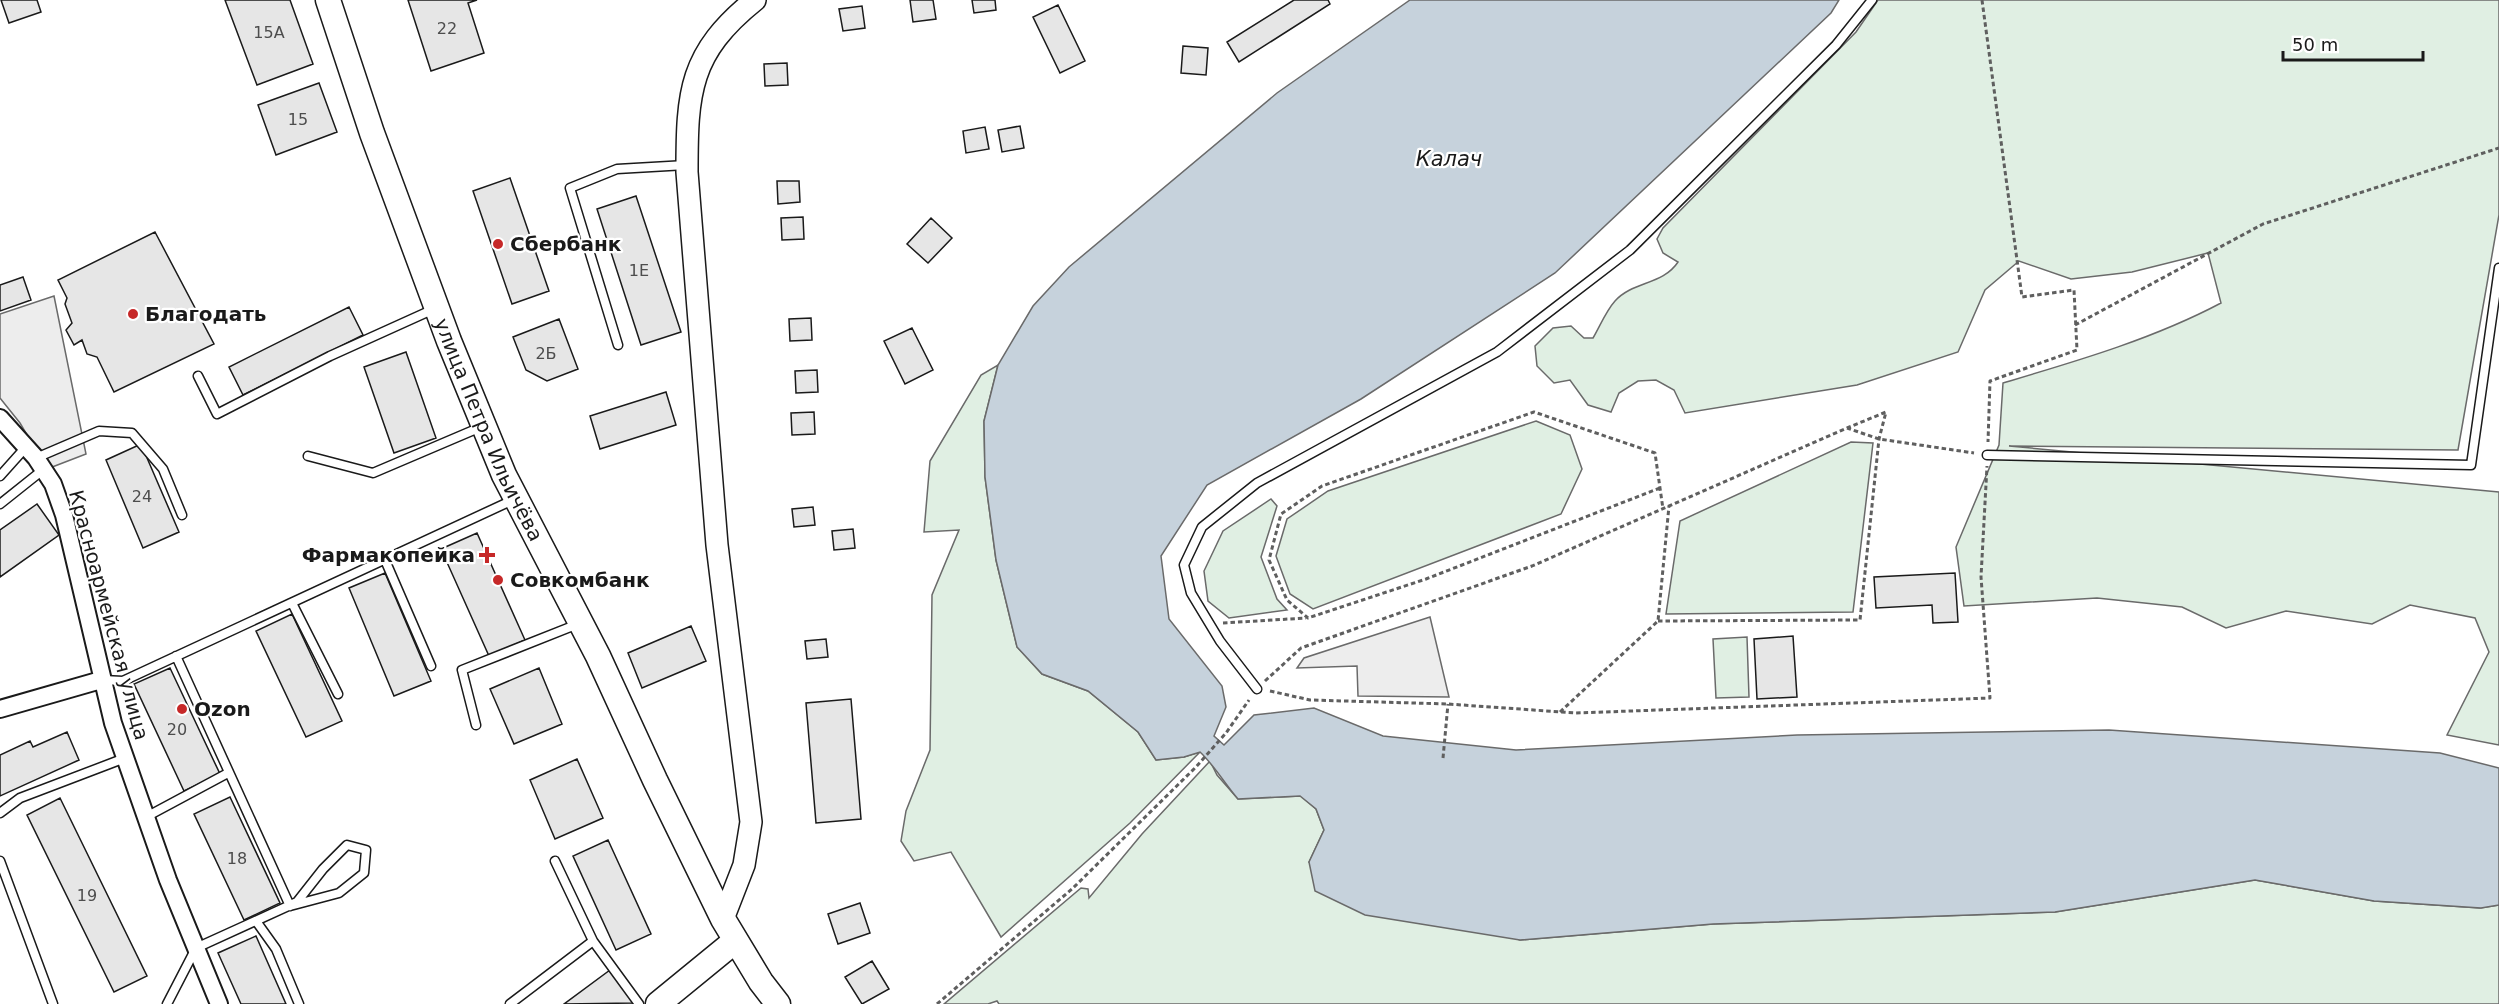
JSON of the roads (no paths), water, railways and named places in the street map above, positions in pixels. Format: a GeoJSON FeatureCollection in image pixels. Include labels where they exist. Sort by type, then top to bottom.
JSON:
{"type":"FeatureCollection","features":[{"type":"Feature","properties":{"kind":"main road","name":"улица Петра Ильичёва"},"geometry":{"type":"LineString","coordinates":[[328,0],[372,133],[437,307],[515,499],[581,623],[723,919],[735,941],[778,1004]]}},
{"type":"Feature","properties":{"kind":"main road"},"geometry":{"type":"LineString","coordinates":[[658,1004],[735,941]]}},
{"type":"Feature","properties":{"kind":"street"},"geometry":{"type":"LineString","coordinates":[[723,919],[744,865],[751,822],[717,545],[687,165],[687,121],[694,80],[708,47],[733,18],[755,0]]}},
{"type":"Feature","properties":{"kind":"street","name":"Красноармейская улица"},"geometry":{"type":"LineString","coordinates":[[0,418],[35,458],[53,484],[64,515],[101,680],[125,758],[168,880],[219,1004]]}},
{"type":"Feature","properties":{"kind":"street"},"geometry":{"type":"LineString","coordinates":[[0,709],[101,680]]}},
{"type":"Feature","properties":{"kind":"lane"},"geometry":{"type":"LineString","coordinates":[[1257,688],[1220,641],[1191,593],[1184,565],[1202,527],[1257,483],[1497,352],[1630,250],[1836,45],[1872,0]]}},
{"type":"Feature","properties":{"kind":"lane"},"geometry":{"type":"LineString","coordinates":[[618,345],[570,188],[617,169],[687,165]]}},
{"type":"Feature","properties":{"kind":"lane"},"geometry":{"type":"LineString","coordinates":[[1987,455],[2471,465],[2499,268]]}},
{"type":"Feature","properties":{"kind":"lane"},"geometry":{"type":"LineString","coordinates":[[198,376],[217,414],[330,356],[437,307]]}},
{"type":"Feature","properties":{"kind":"lane"},"geometry":{"type":"LineString","coordinates":[[308,456],[373,473],[484,426]]}},
{"type":"Feature","properties":{"kind":"lane"},"geometry":{"type":"LineString","coordinates":[[0,476],[35,458],[99,431],[132,432],[163,469],[182,514]]}},
{"type":"Feature","properties":{"kind":"lane"},"geometry":{"type":"LineString","coordinates":[[0,504],[35,458]]}},
{"type":"Feature","properties":{"kind":"lane"},"geometry":{"type":"LineString","coordinates":[[101,680],[123,681],[515,499]]}},
{"type":"Feature","properties":{"kind":"lane"},"geometry":{"type":"LineString","coordinates":[[385,560],[431,666]]}},
{"type":"Feature","properties":{"kind":"lane"},"geometry":{"type":"LineString","coordinates":[[292,603],[338,694]]}},
{"type":"Feature","properties":{"kind":"lane"},"geometry":{"type":"LineString","coordinates":[[476,725],[462,670],[581,623]]}},
{"type":"Feature","properties":{"kind":"lane"},"geometry":{"type":"LineString","coordinates":[[176,656],[290,906]]}},
{"type":"Feature","properties":{"kind":"lane"},"geometry":{"type":"LineString","coordinates":[[0,813],[20,798],[125,758]]}},
{"type":"Feature","properties":{"kind":"lane"},"geometry":{"type":"LineString","coordinates":[[146,817],[228,773]]}},
{"type":"Feature","properties":{"kind":"lane"},"geometry":{"type":"LineString","coordinates":[[167,1004],[196,948],[297,902],[323,869],[347,845],[366,850],[364,873],[339,893],[290,906]]}},
{"type":"Feature","properties":{"kind":"lane"},"geometry":{"type":"LineString","coordinates":[[0,861],[53,1004]]}},
{"type":"Feature","properties":{"kind":"lane"},"geometry":{"type":"LineString","coordinates":[[555,861],[593,941],[639,1004]]}},
{"type":"Feature","properties":{"kind":"lane"},"geometry":{"type":"LineString","coordinates":[[256,921],[276,949],[299,1004]]}},
{"type":"Feature","properties":{"kind":"lane"},"geometry":{"type":"LineString","coordinates":[[510,1004],[593,941]]}},
{"type":"Feature","properties":{"kind":"water","name":"Калач"},"geometry":{"type":"Polygon","coordinates":[[[1410,0],[1839,0],[1831,13],[1555,273],[1361,399],[1207,485],[1161,556],[1169,619],[1222,686],[1226,707],[1214,736],[1224,745],[1254,715],[1314,708],[1383,736],[1516,750],[1797,735],[2109,730],[2440,753],[2499,768],[2499,905],[2481,908],[2374,901],[2255,880],[2055,912],[1713,924],[1520,940],[1365,915],[1315,891],[1309,862],[1324,830],[1316,809],[1300,796],[1238,799],[1200,752],[1184,757],[1156,760],[1138,732],[1088,691],[1042,674],[1017,647],[996,560],[985,477],[984,421],[998,365],[1033,306],[1069,267],[1277,93],[1410,0]]]}},
{"type":"Feature","properties":{"kind":"place","name":"Сбербанк"},"geometry":{"type":"Point","coordinates":[498,244]}},
{"type":"Feature","properties":{"kind":"place","name":"Благодать"},"geometry":{"type":"Point","coordinates":[133,314]}},
{"type":"Feature","properties":{"kind":"place","name":"Фармакопейка"},"geometry":{"type":"Point","coordinates":[487,555]}},
{"type":"Feature","properties":{"kind":"place","name":"Совкомбанк"},"geometry":{"type":"Point","coordinates":[498,580]}},
{"type":"Feature","properties":{"kind":"place","name":"Ozon"},"geometry":{"type":"Point","coordinates":[182,709]}}]}
